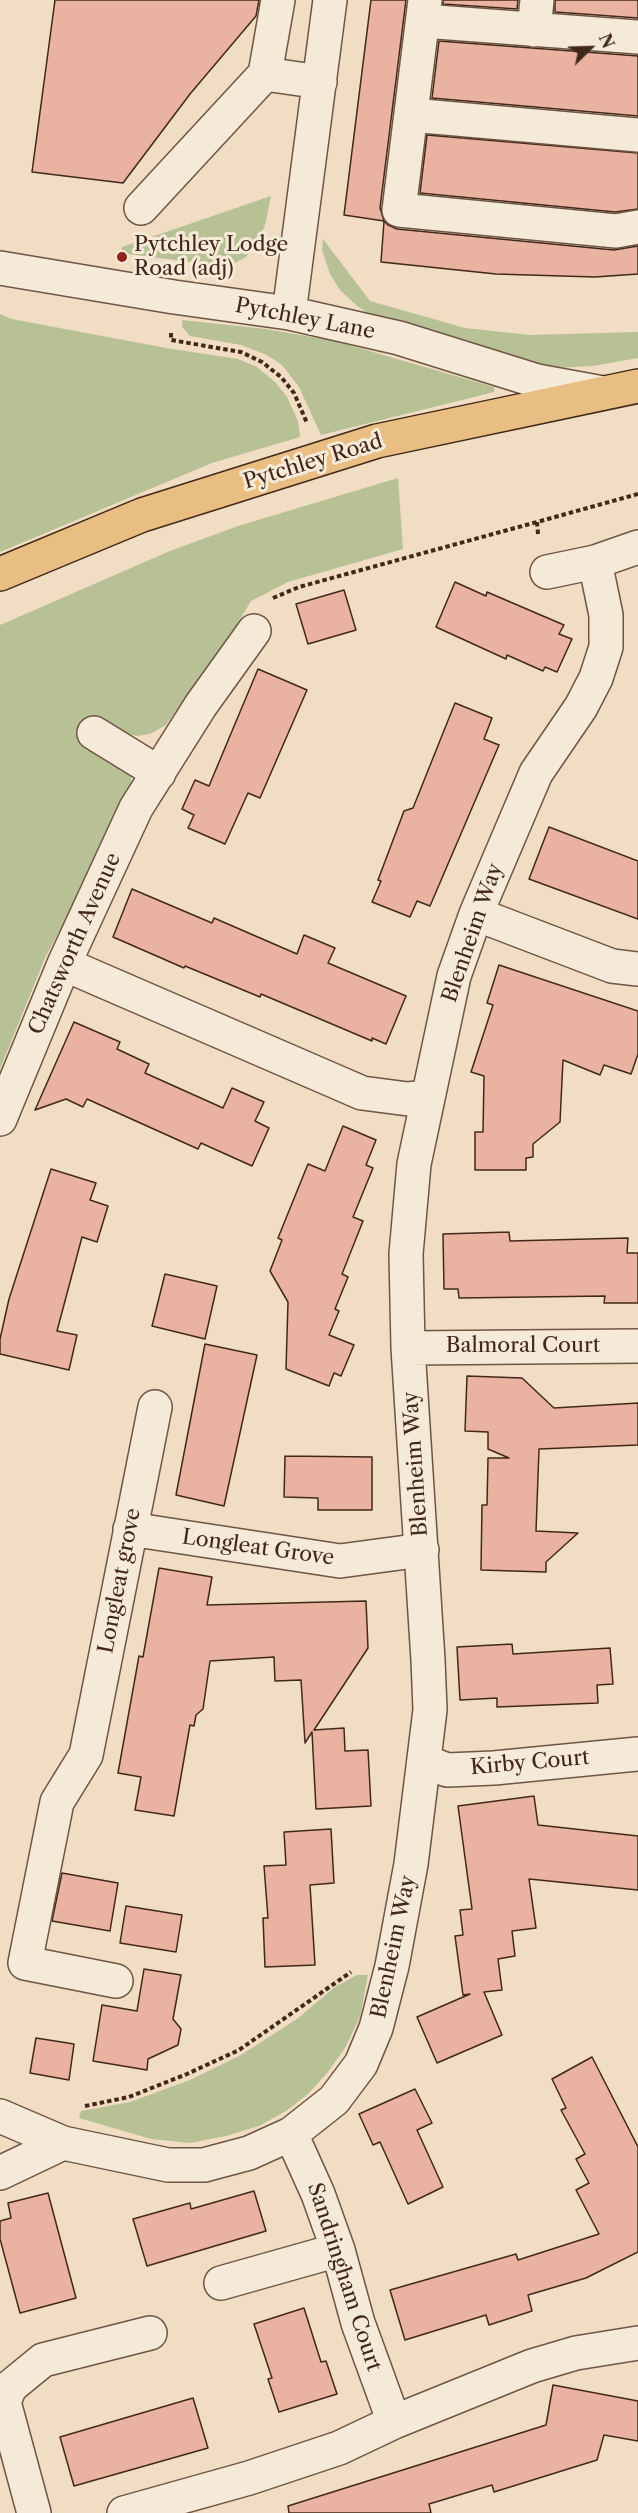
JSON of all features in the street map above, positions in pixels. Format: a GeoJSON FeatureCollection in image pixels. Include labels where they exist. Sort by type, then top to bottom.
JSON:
{"type":"FeatureCollection","features":[{"type":"Feature","properties":{"kind":"main road","name":"Pytchley Road"},"geometry":{"type":"LineString","coordinates":[[0,574],[142,515],[377,441],[638,386]]}},
{"type":"Feature","properties":{"kind":"street"},"geometry":{"type":"LineString","coordinates":[[141,208],[265,74],[278,0]]}},
{"type":"Feature","properties":{"kind":"street"},"geometry":{"type":"LineString","coordinates":[[289,313],[330,0]]}},
{"type":"Feature","properties":{"kind":"street"},"geometry":{"type":"LineString","coordinates":[[638,37],[536,15],[424,10],[399,210],[616,231],[638,227]]}},
{"type":"Feature","properties":{"kind":"street"},"geometry":{"type":"LineString","coordinates":[[265,74],[320,82]]}},
{"type":"Feature","properties":{"kind":"street"},"geometry":{"type":"LineString","coordinates":[[411,115],[638,135]]}},
{"type":"Feature","properties":{"kind":"street","name":"Pytchley Lane"},"geometry":{"type":"LineString","coordinates":[[0,268],[174,297],[289,313],[399,338],[537,381],[605,394]]}},
{"type":"Feature","properties":{"kind":"street"},"geometry":{"type":"LineString","coordinates":[[547,572],[595,562],[638,547]]}},
{"type":"Feature","properties":{"kind":"street","name":"Blenheim Way"},"geometry":{"type":"LineString","coordinates":[[0,2116],[63,2143],[168,2165],[204,2164],[249,2153],[291,2134],[334,2100],[361,2064],[376,2028],[392,1965],[411,1864],[429,1710],[422,1550],[408,1348],[406,1254],[414,1164],[454,976],[476,914],[536,772],[581,707],[596,678],[606,647],[606,615],[595,562]]}},
{"type":"Feature","properties":{"kind":"street","name":"Chatsworth Avenue"},"geometry":{"type":"LineString","coordinates":[[0,1119],[64,964],[136,808],[260,617]]}},
{"type":"Feature","properties":{"kind":"street"},"geometry":{"type":"LineString","coordinates":[[94,733],[159,772]]}},
{"type":"Feature","properties":{"kind":"street"},"geometry":{"type":"LineString","coordinates":[[476,914],[612,966],[638,969]]}},
{"type":"Feature","properties":{"kind":"street"},"geometry":{"type":"LineString","coordinates":[[64,964],[362,1093],[408,1099],[427,1097]]}},
{"type":"Feature","properties":{"kind":"street","name":"Balmoral Court"},"geometry":{"type":"LineString","coordinates":[[408,1348],[638,1346]]}},
{"type":"Feature","properties":{"kind":"street","name":"Longleat grove"},"geometry":{"type":"LineString","coordinates":[[116,1981],[25,1963],[57,1802],[86,1755],[155,1407]]}},
{"type":"Feature","properties":{"kind":"street","name":"Longleat Grove"},"geometry":{"type":"LineString","coordinates":[[130,1529],[340,1561],[422,1550]]}},
{"type":"Feature","properties":{"kind":"street","name":"Kirby Court"},"geometry":{"type":"LineString","coordinates":[[424,1761],[447,1770],[494,1768],[638,1754]]}},
{"type":"Feature","properties":{"kind":"street","name":"Sandringham Court"},"geometry":{"type":"LineString","coordinates":[[291,2134],[318,2194],[338,2250],[358,2323],[394,2422]]}},
{"type":"Feature","properties":{"kind":"street"},"geometry":{"type":"LineString","coordinates":[[0,2173],[63,2143]]}},
{"type":"Feature","properties":{"kind":"street"},"geometry":{"type":"LineString","coordinates":[[221,2283],[338,2250]]}},
{"type":"Feature","properties":{"kind":"street"},"geometry":{"type":"LineString","coordinates":[[30,2500],[4,2402],[10,2386],[43,2360],[150,2333]]}},
{"type":"Feature","properties":{"kind":"street"},"geometry":{"type":"LineString","coordinates":[[135,2512],[249,2478],[328,2451],[532,2366],[576,2353],[638,2343]]}},
{"type":"Feature","properties":{"kind":"path"},"geometry":{"type":"LineString","coordinates":[[171,340],[241,352],[262,362],[281,377],[294,393],[308,428]]}},
{"type":"Feature","properties":{"kind":"path"},"geometry":{"type":"LineString","coordinates":[[260,617],[298,587],[638,494]]}},
{"type":"Feature","properties":{"kind":"path"},"geometry":{"type":"LineString","coordinates":[[537,522],[540,558],[547,572]]}},
{"type":"Feature","properties":{"kind":"path"},"geometry":{"type":"LineString","coordinates":[[80,2107],[129,2097],[188,2074],[239,2050],[360,1966]]}},
{"type":"Feature","properties":{"kind":"green space"},"geometry":{"type":"Polygon","coordinates":[[[271,196],[265,225],[255,247],[246,257],[235,263],[221,266],[121,253],[122,247],[271,196]]]}},
{"type":"Feature","properties":{"kind":"green space"},"geometry":{"type":"Polygon","coordinates":[[[323,239],[370,301],[465,328],[530,335],[638,332],[638,358],[593,366],[556,368],[514,359],[372,317],[340,290],[330,274],[322,250],[323,239]]]}},
{"type":"Feature","properties":{"kind":"green space"},"geometry":{"type":"Polygon","coordinates":[[[0,314],[12,319],[238,359],[257,367],[275,382],[287,397],[298,421],[300,437],[212,463],[0,552],[0,314]]]}},
{"type":"Feature","properties":{"kind":"green space"},"geometry":{"type":"Polygon","coordinates":[[[182,320],[266,329],[335,341],[494,387],[494,392],[321,435],[299,387],[282,365],[267,355],[241,345],[190,336],[182,327],[182,320]]]}},
{"type":"Feature","properties":{"kind":"green space"},"geometry":{"type":"Polygon","coordinates":[[[398,478],[403,549],[288,582],[251,601],[218,656],[166,725],[150,734],[138,736],[124,733],[127,771],[131,776],[132,790],[127,804],[45,958],[0,1069],[0,625],[170,551],[238,526],[398,478]]]}},
{"type":"Feature","properties":{"kind":"green space"},"geometry":{"type":"Polygon","coordinates":[[[357,1975],[368,1975],[360,2017],[345,2048],[308,2094],[286,2111],[259,2126],[226,2136],[190,2143],[151,2139],[79,2118],[81,2111],[130,2102],[190,2080],[241,2055],[297,2019],[335,1987],[357,1975]]]}},
{"type":"Feature","properties":{"kind":"building"},"geometry":{"type":"Polygon","coordinates":[[[55,0],[259,0],[256,16],[190,94],[123,183],[32,172],[55,0]]]}},
{"type":"Feature","properties":{"kind":"building"},"geometry":{"type":"Polygon","coordinates":[[[371,0],[406,0],[380,208],[384,221],[344,215],[371,0]]]}},
{"type":"Feature","properties":{"kind":"building"},"geometry":{"type":"Polygon","coordinates":[[[443,0],[518,0],[517,9],[443,4],[443,0]]]}},
{"type":"Feature","properties":{"kind":"building"},"geometry":{"type":"Polygon","coordinates":[[[555,0],[638,0],[638,18],[555,12],[555,0]]]}},
{"type":"Feature","properties":{"kind":"building"},"geometry":{"type":"Polygon","coordinates":[[[439,41],[638,56],[638,116],[432,98],[439,41]]]}},
{"type":"Feature","properties":{"kind":"building"},"geometry":{"type":"Polygon","coordinates":[[[427,135],[638,153],[638,209],[615,212],[420,193],[427,135]]]}},
{"type":"Feature","properties":{"kind":"building"},"geometry":{"type":"Polygon","coordinates":[[[384,221],[397,229],[614,250],[638,246],[638,274],[595,277],[496,274],[381,262],[384,221]]]}},
{"type":"Feature","properties":{"kind":"building"},"geometry":{"type":"Polygon","coordinates":[[[455,582],[486,596],[487,592],[564,625],[559,634],[572,639],[557,672],[545,667],[543,671],[507,655],[506,659],[436,627],[455,582]]]}},
{"type":"Feature","properties":{"kind":"building"},"geometry":{"type":"Polygon","coordinates":[[[344,590],[356,630],[308,644],[296,604],[344,590]]]}},
{"type":"Feature","properties":{"kind":"building"},"geometry":{"type":"Polygon","coordinates":[[[258,669],[307,690],[260,798],[248,793],[225,844],[188,828],[194,815],[182,809],[195,780],[209,786],[258,669]]]}},
{"type":"Feature","properties":{"kind":"building"},"geometry":{"type":"Polygon","coordinates":[[[455,703],[492,718],[484,739],[499,745],[430,906],[417,901],[410,917],[372,902],[404,811],[413,808],[455,703]]]}},
{"type":"Feature","properties":{"kind":"building"},"geometry":{"type":"Polygon","coordinates":[[[549,827],[638,861],[638,919],[529,879],[549,827]]]}},
{"type":"Feature","properties":{"kind":"building"},"geometry":{"type":"Polygon","coordinates":[[[132,889],[212,923],[214,918],[297,954],[304,935],[335,948],[328,963],[406,996],[386,1044],[372,1038],[372,1041],[261,994],[260,997],[185,966],[184,968],[113,937],[132,889]]]}},
{"type":"Feature","properties":{"kind":"building"},"geometry":{"type":"Polygon","coordinates":[[[499,965],[638,1011],[638,1054],[631,1074],[604,1065],[600,1075],[563,1060],[560,1122],[533,1144],[533,1157],[526,1158],[526,1170],[475,1170],[475,1132],[483,1132],[484,1076],[471,1072],[493,1005],[487,1003],[499,965]]]}},
{"type":"Feature","properties":{"kind":"building"},"geometry":{"type":"Polygon","coordinates":[[[74,1022],[120,1042],[117,1049],[149,1064],[145,1073],[223,1108],[232,1088],[264,1102],[255,1121],[269,1128],[252,1166],[201,1143],[198,1149],[87,1099],[83,1107],[66,1099],[35,1110],[74,1022]]]}},
{"type":"Feature","properties":{"kind":"building"},"geometry":{"type":"Polygon","coordinates":[[[343,1126],[376,1140],[366,1165],[373,1168],[353,1217],[363,1221],[342,1274],[348,1277],[335,1309],[339,1311],[329,1335],[354,1345],[341,1376],[334,1373],[329,1386],[286,1369],[288,1302],[270,1271],[282,1240],[278,1238],[308,1164],[325,1171],[343,1126]]]}},
{"type":"Feature","properties":{"kind":"building"},"geometry":{"type":"Polygon","coordinates":[[[51,1169],[96,1183],[90,1200],[108,1206],[97,1242],[82,1237],[57,1331],[77,1335],[69,1370],[0,1354],[0,1339],[9,1299],[51,1169]]]}},
{"type":"Feature","properties":{"kind":"building"},"geometry":{"type":"Polygon","coordinates":[[[509,1232],[510,1241],[628,1238],[627,1253],[638,1253],[638,1303],[604,1303],[605,1296],[459,1298],[458,1289],[444,1289],[443,1234],[509,1232]]]}},
{"type":"Feature","properties":{"kind":"building"},"geometry":{"type":"Polygon","coordinates":[[[165,1274],[217,1286],[205,1339],[152,1326],[165,1274]]]}},
{"type":"Feature","properties":{"kind":"building"},"geometry":{"type":"Polygon","coordinates":[[[205,1344],[257,1355],[224,1506],[176,1495],[205,1344]]]}},
{"type":"Feature","properties":{"kind":"building"},"geometry":{"type":"Polygon","coordinates":[[[467,1376],[522,1378],[554,1408],[638,1403],[638,1445],[539,1449],[536,1531],[578,1533],[546,1562],[546,1572],[481,1570],[482,1505],[487,1505],[488,1458],[509,1458],[488,1449],[488,1432],[465,1431],[467,1376]]]}},
{"type":"Feature","properties":{"kind":"building"},"geometry":{"type":"Polygon","coordinates":[[[285,1456],[372,1457],[372,1510],[318,1510],[318,1498],[284,1497],[285,1456]]]}},
{"type":"Feature","properties":{"kind":"building"},"geometry":{"type":"Polygon","coordinates":[[[159,1568],[212,1577],[207,1605],[366,1601],[368,1648],[314,1730],[344,1728],[345,1751],[368,1750],[371,1806],[316,1809],[312,1732],[305,1743],[301,1680],[275,1681],[274,1657],[210,1661],[203,1709],[196,1715],[194,1726],[190,1725],[174,1816],[135,1810],[141,1777],[118,1773],[139,1656],[143,1657],[159,1568]]]}},
{"type":"Feature","properties":{"kind":"building"},"geometry":{"type":"Polygon","coordinates":[[[512,1644],[513,1654],[610,1648],[613,1684],[597,1685],[598,1703],[497,1707],[497,1698],[460,1700],[457,1647],[512,1644]]]}},
{"type":"Feature","properties":{"kind":"building"},"geometry":{"type":"Polygon","coordinates":[[[534,1796],[538,1825],[638,1836],[638,1890],[529,1879],[536,1928],[512,1931],[515,1956],[498,1959],[502,1990],[484,1992],[502,2035],[437,2063],[417,2017],[470,1994],[463,1995],[455,1936],[463,1935],[460,1910],[472,1909],[458,1806],[534,1796]]]}},
{"type":"Feature","properties":{"kind":"building"},"geometry":{"type":"Polygon","coordinates":[[[331,1829],[334,1883],[310,1885],[315,1965],[265,1967],[263,1918],[268,1918],[264,1866],[286,1865],[284,1832],[331,1829]]]}},
{"type":"Feature","properties":{"kind":"building"},"geometry":{"type":"Polygon","coordinates":[[[62,1873],[118,1883],[110,1931],[52,1921],[62,1873]]]}},
{"type":"Feature","properties":{"kind":"building"},"geometry":{"type":"Polygon","coordinates":[[[126,1906],[182,1915],[176,1952],[120,1943],[126,1906]]]}},
{"type":"Feature","properties":{"kind":"building"},"geometry":{"type":"Polygon","coordinates":[[[144,1969],[181,1975],[173,2019],[181,2029],[178,2045],[148,2059],[147,2070],[93,2061],[102,2005],[137,2011],[144,1969]]]}},
{"type":"Feature","properties":{"kind":"building"},"geometry":{"type":"Polygon","coordinates":[[[36,2038],[74,2044],[69,2080],[30,2073],[36,2038]]]}},
{"type":"Feature","properties":{"kind":"building"},"geometry":{"type":"Polygon","coordinates":[[[592,2057],[638,2147],[638,2252],[586,2278],[528,2295],[532,2311],[489,2325],[486,2315],[405,2340],[390,2290],[516,2254],[518,2260],[599,2234],[576,2190],[589,2183],[576,2159],[585,2154],[561,2110],[566,2108],[552,2079],[592,2057]]]}},
{"type":"Feature","properties":{"kind":"building"},"geometry":{"type":"Polygon","coordinates":[[[415,2089],[432,2123],[417,2130],[443,2187],[408,2204],[380,2142],[373,2145],[359,2114],[415,2089]]]}},
{"type":"Feature","properties":{"kind":"building"},"geometry":{"type":"Polygon","coordinates":[[[254,2191],[266,2231],[147,2266],[133,2219],[190,2203],[191,2209],[254,2191]]]}},
{"type":"Feature","properties":{"kind":"building"},"geometry":{"type":"Polygon","coordinates":[[[48,2193],[76,2298],[20,2313],[0,2239],[0,2221],[11,2218],[8,2203],[48,2193]]]}},
{"type":"Feature","properties":{"kind":"building"},"geometry":{"type":"Polygon","coordinates":[[[304,2308],[321,2362],[326,2361],[337,2394],[279,2412],[268,2379],[272,2378],[254,2324],[304,2308]]]}},
{"type":"Feature","properties":{"kind":"building"},"geometry":{"type":"Polygon","coordinates":[[[553,2385],[638,2401],[638,2441],[604,2435],[597,2460],[494,2492],[492,2485],[429,2504],[431,2513],[289,2513],[288,2506],[546,2425],[553,2385]]]}},
{"type":"Feature","properties":{"kind":"building"},"geometry":{"type":"Polygon","coordinates":[[[193,2398],[208,2448],[74,2486],[60,2437],[193,2398]]]}},
{"type":"Feature","properties":{"kind":"place","name":"Pytchley Lodge Road (adj)"},"geometry":{"type":"Point","coordinates":[122,257]}}]}
